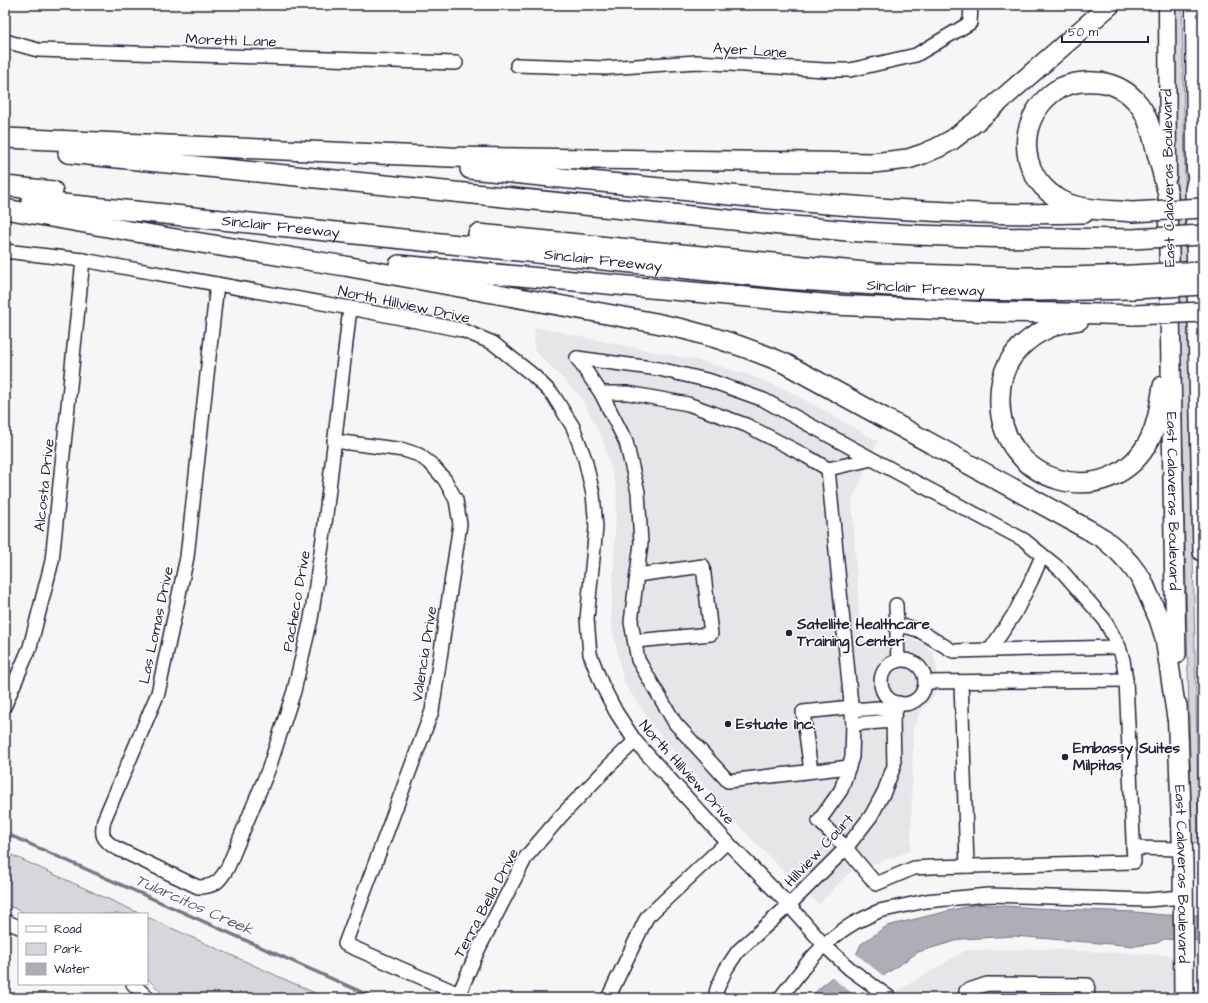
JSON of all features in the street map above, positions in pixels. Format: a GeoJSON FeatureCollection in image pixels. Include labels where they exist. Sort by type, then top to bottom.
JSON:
{"type":"FeatureCollection","features":[{"type":"Feature","properties":{"kind":"highway"},"geometry":{"type":"LineString","coordinates":[[5,138],[450,157],[873,163],[908,159],[937,148],[965,131],[1110,5]]}},
{"type":"Feature","properties":{"kind":"highway"},"geometry":{"type":"LineString","coordinates":[[1132,212],[1080,208],[1068,204],[1050,193],[1037,180],[1027,156],[1026,140],[1030,124],[1036,110],[1047,98],[1059,89],[1085,81],[1113,85],[1126,91],[1136,101],[1145,114],[1151,129],[1168,194]]}},
{"type":"Feature","properties":{"kind":"highway"},"geometry":{"type":"LineString","coordinates":[[5,146],[781,225],[856,231],[952,236],[1132,239],[1203,234]]}},
{"type":"Feature","properties":{"kind":"highway"},"geometry":{"type":"LineString","coordinates":[[286,150],[842,206],[917,211],[1000,214],[1070,214],[1203,208]]}},
{"type":"Feature","properties":{"kind":"highway"},"geometry":{"type":"LineString","coordinates":[[1195,190],[1203,155]]}},
{"type":"Feature","properties":{"kind":"highway"},"geometry":{"type":"LineString","coordinates":[[5,186],[875,273],[1069,277],[1133,282],[1203,271]]}},
{"type":"Feature","properties":{"kind":"highway","name":"East Calaveras Boulevard"},"geometry":{"type":"LineString","coordinates":[[1195,190],[1200,316],[1203,552]]}},
{"type":"Feature","properties":{"kind":"highway","name":"East Calaveras Boulevard"},"geometry":{"type":"LineString","coordinates":[[1168,194],[1177,718],[1182,849],[1184,998]]}},
{"type":"Feature","properties":{"kind":"highway","name":"Sinclair Freeway"},"geometry":{"type":"LineString","coordinates":[[5,199],[791,279],[951,290],[1039,291],[1133,282],[1203,285]]}},
{"type":"Feature","properties":{"kind":"highway"},"geometry":{"type":"LineString","coordinates":[[5,209],[170,238],[368,270],[686,330],[738,345],[784,363],[1087,529],[1119,552],[1142,580],[1159,619],[1165,638],[1177,718]]}},
{"type":"Feature","properties":{"kind":"highway"},"geometry":{"type":"LineString","coordinates":[[260,252],[834,305],[978,312],[1200,316],[1203,343]]}},
{"type":"Feature","properties":{"kind":"highway"},"geometry":{"type":"LineString","coordinates":[[1134,315],[1073,321],[1048,328],[1027,340],[1008,363],[1003,375],[999,404],[1005,432],[1020,456],[1041,473],[1064,481],[1076,483],[1095,482],[1113,476],[1123,470],[1142,450],[1156,424],[1160,407],[1171,321]]}},
{"type":"Feature","properties":{"kind":"main road","name":"East Calaveras Boulevard"},"geometry":{"type":"LineString","coordinates":[[1166,5],[1168,194]]}},
{"type":"Feature","properties":{"kind":"main road","name":"East Calaveras Boulevard"},"geometry":{"type":"LineString","coordinates":[[1194,5],[1195,190]]}},
{"type":"Feature","properties":{"kind":"street","name":"Ayer Lane"},"geometry":{"type":"LineString","coordinates":[[517,65],[605,68],[697,62],[825,70],[850,70],[916,55],[970,23],[971,5]]}},
{"type":"Feature","properties":{"kind":"street","name":"Moretti Lane"},"geometry":{"type":"LineString","coordinates":[[5,41],[38,50],[456,63]]}},
{"type":"Feature","properties":{"kind":"street","name":"North Hillview Drive"},"geometry":{"type":"LineString","coordinates":[[5,250],[83,260],[350,308],[462,330],[493,343],[529,372],[553,395],[573,427],[585,460],[593,494],[596,527],[587,619],[590,654],[602,685],[616,712],[635,742],[728,842],[790,904],[828,949],[850,969],[889,997]]}},
{"type":"Feature","properties":{"kind":"street","name":"Alcosta Drive"},"geometry":{"type":"LineString","coordinates":[[5,705],[30,647],[52,562],[83,260]]}},
{"type":"Feature","properties":{"kind":"street","name":"Las Lomas Drive"},"geometry":{"type":"LineString","coordinates":[[215,884],[207,887],[198,887],[114,847],[107,843],[103,837],[102,829],[104,820],[158,693],[186,557],[217,284]]}},
{"type":"Feature","properties":{"kind":"street","name":"Pacheco Drive"},"geometry":{"type":"LineString","coordinates":[[215,884],[223,876],[228,867],[269,768],[294,691],[311,619],[324,532],[350,308]]}},
{"type":"Feature","properties":{"kind":"street"},"geometry":{"type":"LineString","coordinates":[[828,469],[854,724],[852,757],[849,767],[841,790],[819,821],[846,848],[876,884],[914,868],[1134,862],[1126,680],[1123,660],[1119,647],[1104,620],[1061,570],[1024,540],[764,400],[711,381],[659,369],[576,358],[601,393],[626,442],[638,492],[641,543],[632,622],[638,660],[675,723],[728,781],[849,767]]}},
{"type":"Feature","properties":{"kind":"street"},"geometry":{"type":"LineString","coordinates":[[601,393],[628,393],[688,404],[746,425],[828,469],[872,459]]}},
{"type":"Feature","properties":{"kind":"street","name":"Valencia Drive"},"geometry":{"type":"LineString","coordinates":[[334,441],[404,450],[418,455],[432,465],[445,480],[456,500],[460,524],[432,711],[345,944]]}},
{"type":"Feature","properties":{"kind":"street"},"geometry":{"type":"LineString","coordinates":[[990,650],[1015,612],[1042,556]]}},
{"type":"Feature","properties":{"kind":"street"},"geometry":{"type":"LineString","coordinates":[[635,641],[711,634],[703,566],[637,575]]}},
{"type":"Feature","properties":{"kind":"street"},"geometry":{"type":"LineString","coordinates":[[896,605],[898,661]]}},
{"type":"Feature","properties":{"kind":"street"},"geometry":{"type":"LineString","coordinates":[[897,626],[918,630],[953,651],[1119,647]]}},
{"type":"Feature","properties":{"kind":"street"},"geometry":{"type":"LineString","coordinates":[[854,724],[896,712],[907,703],[914,701],[919,696],[923,690],[925,682],[924,675],[915,664],[909,661],[902,660],[890,664],[882,676],[881,683],[883,690],[886,696],[892,701],[896,712]]}},
{"type":"Feature","properties":{"kind":"street"},"geometry":{"type":"LineString","coordinates":[[925,682],[1126,680]]}},
{"type":"Feature","properties":{"kind":"street"},"geometry":{"type":"LineString","coordinates":[[961,682],[967,866]]}},
{"type":"Feature","properties":{"kind":"street"},"geometry":{"type":"LineString","coordinates":[[811,771],[804,712],[852,708],[878,708],[896,712]]}},
{"type":"Feature","properties":{"kind":"street","name":"Hillview Court"},"geometry":{"type":"LineString","coordinates":[[715,998],[717,989],[726,969],[738,951],[790,904],[846,848],[871,816],[884,792],[894,766],[896,712]]}},
{"type":"Feature","properties":{"kind":"street","name":"Terra Bella Drive"},"geometry":{"type":"LineString","coordinates":[[345,944],[459,994],[478,950],[526,856],[608,766],[635,742]]}},
{"type":"Feature","properties":{"kind":"street"},"geometry":{"type":"LineString","coordinates":[[608,998],[648,917],[728,842]]}},
{"type":"Feature","properties":{"kind":"street"},"geometry":{"type":"LineString","coordinates":[[1133,848],[1182,849]]}},
{"type":"Feature","properties":{"kind":"street"},"geometry":{"type":"LineString","coordinates":[[780,998],[808,962],[828,949],[843,930],[879,911],[926,901],[988,895],[1147,900],[1183,905]]}},
{"type":"Feature","properties":{"kind":"street"},"geometry":{"type":"LineString","coordinates":[[5,921],[18,927]]}},
{"type":"Feature","properties":{"kind":"street"},"geometry":{"type":"LineString","coordinates":[[966,991],[987,984],[1088,985],[1087,996]]}},
{"type":"Feature","properties":{"kind":"street"},"geometry":{"type":"LineString","coordinates":[[134,985],[148,998]]}},
{"type":"Feature","properties":{"kind":"street"},"geometry":{"type":"LineString","coordinates":[[1033,985],[1033,998]]}},
{"type":"Feature","properties":{"kind":"shaded area"},"geometry":{"type":"Polygon","coordinates":[[[535,327],[700,361],[747,374],[789,391],[878,441],[852,501],[861,641],[908,637],[920,642],[933,652],[937,670],[935,695],[921,711],[913,727],[911,851],[850,872],[819,904],[794,882],[741,828],[656,730],[624,683],[611,623],[617,490],[603,440],[581,397],[534,350],[535,327]]]}},
{"type":"Feature","properties":{"kind":"shaded area"},"geometry":{"type":"Polygon","coordinates":[[[1045,949],[1184,956],[1184,998],[886,998],[966,950],[1045,949]]]}},
{"type":"Feature","properties":{"kind":"green space"},"geometry":{"type":"Polygon","coordinates":[[[1174,5],[1182,5],[1199,842],[1192,843],[1175,110],[1174,5]]]}},
{"type":"Feature","properties":{"kind":"green space"},"geometry":{"type":"Polygon","coordinates":[[[5,852],[139,913],[25,913],[5,904],[5,852]]]}},
{"type":"Feature","properties":{"kind":"green space"},"geometry":{"type":"Polygon","coordinates":[[[148,917],[326,998],[165,998],[148,979],[148,917]]]}},
{"type":"Feature","properties":{"kind":"water"},"geometry":{"type":"Polygon","coordinates":[[[977,904],[1135,912],[1163,915],[1203,915],[1203,941],[1164,939],[1157,943],[1135,946],[1014,936],[962,939],[918,952],[886,974],[859,998],[809,998],[856,955],[861,944],[887,926],[977,904]]]}},
{"type":"Feature","properties":{"kind":"pier"},"geometry":{"type":"Polygon","coordinates":[[[855,953],[886,978],[862,998],[859,998],[831,976],[855,953]]]}},
{"type":"Feature","properties":{"kind":"waterway","name":"Tularcitos Creek"},"geometry":{"type":"LineString","coordinates":[[5,833],[375,998]]}},
{"type":"Feature","properties":{"kind":"place","name":"Satellite Healthcare Training Center"},"geometry":{"type":"Point","coordinates":[789,633]}},
{"type":"Feature","properties":{"kind":"place","name":"Estuate Inc."},"geometry":{"type":"Point","coordinates":[728,724]}},
{"type":"Feature","properties":{"kind":"place","name":"Embassy Suites Milpitas"},"geometry":{"type":"Point","coordinates":[1065,757]}}]}
